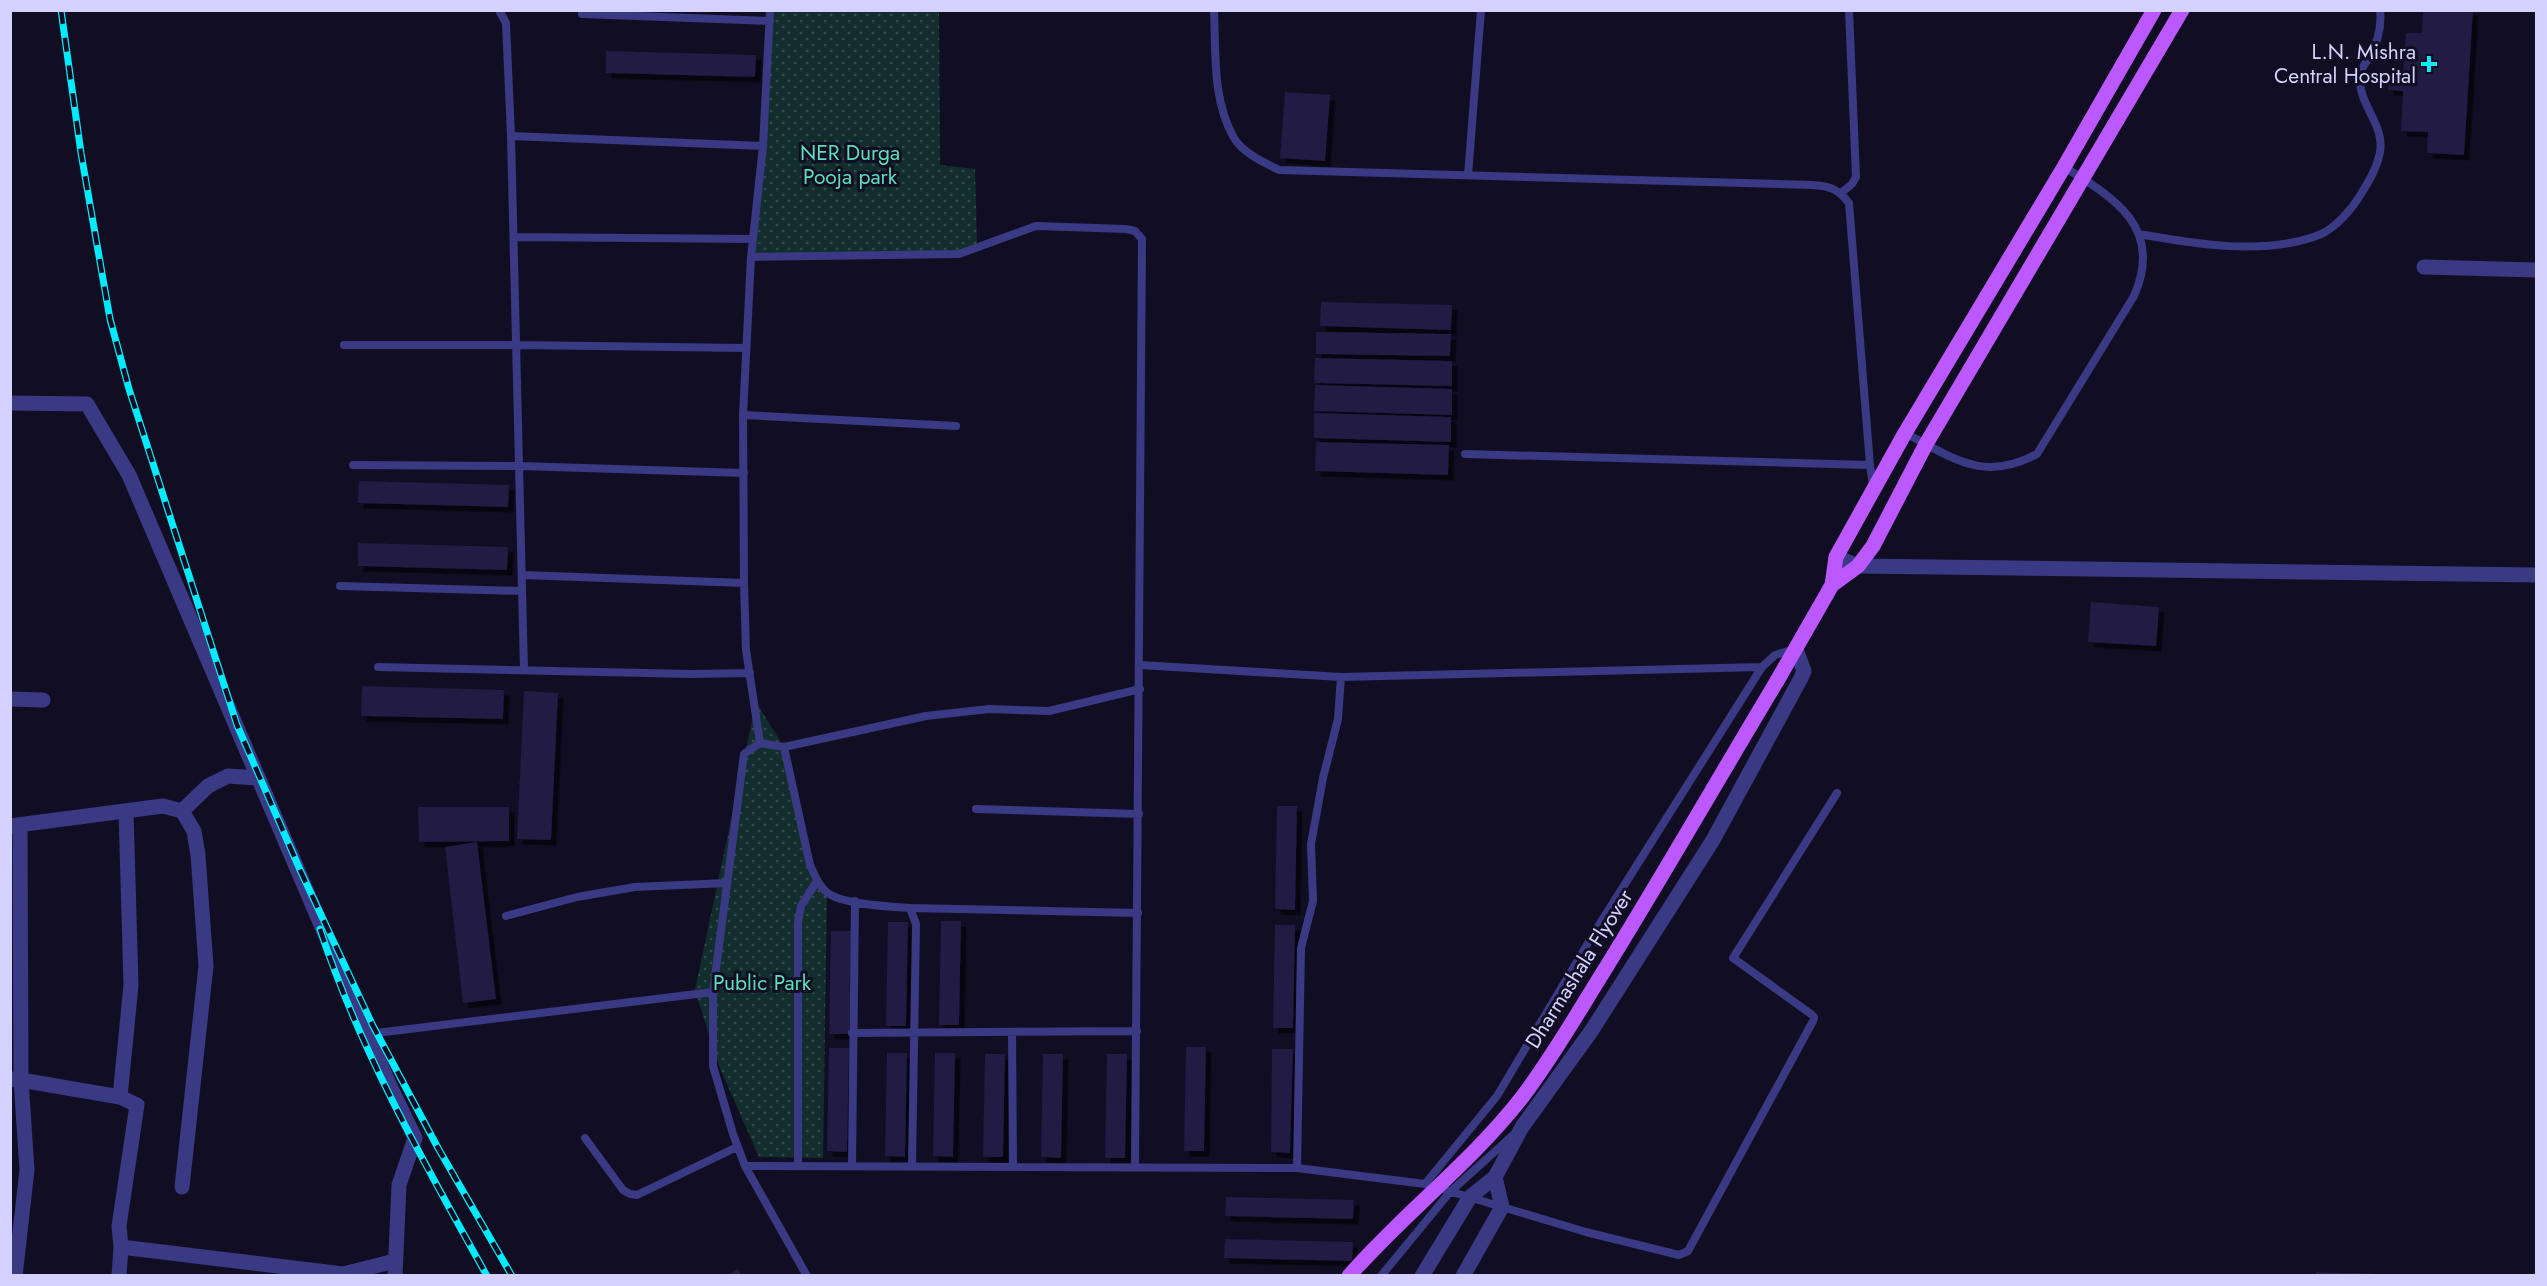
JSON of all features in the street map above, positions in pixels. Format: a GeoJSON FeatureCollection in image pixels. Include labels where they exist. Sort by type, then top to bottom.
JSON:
{"type":"FeatureCollection","features":[{"type":"Feature","properties":{"kind":"main road"},"geometry":{"type":"LineString","coordinates":[[1832,585],[1836,557],[1905,433],[2064,167],[2154,10]]}},
{"type":"Feature","properties":{"kind":"main road"},"geometry":{"type":"LineString","coordinates":[[1832,585],[1858,566],[1873,546],[1926,444],[2182,10]]}},
{"type":"Feature","properties":{"kind":"main road","name":"Dharmashala Flyover"},"geometry":{"type":"LineString","coordinates":[[1349,1275],[1485,1140],[1523,1095],[1558,1045],[1625,937],[1832,585]]}},
{"type":"Feature","properties":{"kind":"street"},"geometry":{"type":"LineString","coordinates":[[2424,267],[2536,270]]}},
{"type":"Feature","properties":{"kind":"street"},"geometry":{"type":"LineString","coordinates":[[10,403],[87,404],[129,475],[414,1138],[399,1185],[395,1268],[343,1274],[122,1247]]}},
{"type":"Feature","properties":{"kind":"street"},"geometry":{"type":"LineString","coordinates":[[1836,557],[1858,566],[2536,575]]}},
{"type":"Feature","properties":{"kind":"street"},"geometry":{"type":"LineString","coordinates":[[1422,1275],[1470,1197],[1495,1177],[1522,1128],[1592,1030],[1713,840],[1801,678],[1804,671],[1796,649]]}},
{"type":"Feature","properties":{"kind":"street"},"geometry":{"type":"LineString","coordinates":[[10,699],[43,700]]}},
{"type":"Feature","properties":{"kind":"street"},"geometry":{"type":"LineString","coordinates":[[182,811],[208,786],[228,776],[258,778]]}},
{"type":"Feature","properties":{"kind":"street"},"geometry":{"type":"LineString","coordinates":[[15,1275],[27,1170],[16,1080],[15,825],[164,806],[182,811],[194,831],[198,855],[206,966],[196,1038],[182,1187]]}},
{"type":"Feature","properties":{"kind":"street"},"geometry":{"type":"LineString","coordinates":[[120,1097],[131,985],[126,812]]}},
{"type":"Feature","properties":{"kind":"street"},"geometry":{"type":"LineString","coordinates":[[16,1080],[120,1097],[137,1105],[119,1227],[122,1247],[119,1275]]}},
{"type":"Feature","properties":{"kind":"street"},"geometry":{"type":"LineString","coordinates":[[1463,1275],[1502,1207],[1495,1177]]}},
{"type":"Feature","properties":{"kind":"lane"},"geometry":{"type":"LineString","coordinates":[[499,10],[506,23],[511,136],[518,345],[524,670]]}},
{"type":"Feature","properties":{"kind":"lane"},"geometry":{"type":"LineString","coordinates":[[760,742],[746,650],[743,415],[751,257],[763,146],[770,10]]}},
{"type":"Feature","properties":{"kind":"lane"},"geometry":{"type":"LineString","coordinates":[[1214,10],[1218,93],[1235,138],[1256,159],[1279,170],[1831,186],[1850,203],[1870,465],[1874,490]]}},
{"type":"Feature","properties":{"kind":"lane"},"geometry":{"type":"LineString","coordinates":[[1468,175],[1481,10]]}},
{"type":"Feature","properties":{"kind":"lane"},"geometry":{"type":"LineString","coordinates":[[1840,193],[1856,177],[1849,10]]}},
{"type":"Feature","properties":{"kind":"lane"},"geometry":{"type":"LineString","coordinates":[[2139,234],[2209,246],[2286,244],[2321,234],[2352,209],[2373,175],[2380,151],[2378,129],[2359,80],[2361,68],[2369,57],[2380,32],[2380,10]]}},
{"type":"Feature","properties":{"kind":"lane"},"geometry":{"type":"LineString","coordinates":[[582,14],[770,21]]}},
{"type":"Feature","properties":{"kind":"lane"},"geometry":{"type":"LineString","coordinates":[[511,136],[763,146]]}},
{"type":"Feature","properties":{"kind":"lane"},"geometry":{"type":"LineString","coordinates":[[1905,433],[1968,464],[1986,468],[2021,463],[2037,454],[2134,296],[2142,277],[2143,256],[2139,234],[2130,216],[2119,203],[2064,167]]}},
{"type":"Feature","properties":{"kind":"lane"},"geometry":{"type":"LineString","coordinates":[[751,257],[959,254],[1036,226],[1126,229],[1135,231],[1142,239],[1136,1166]]}},
{"type":"Feature","properties":{"kind":"lane"},"geometry":{"type":"LineString","coordinates":[[514,237],[753,239]]}},
{"type":"Feature","properties":{"kind":"lane"},"geometry":{"type":"LineString","coordinates":[[344,345],[745,348]]}},
{"type":"Feature","properties":{"kind":"lane"},"geometry":{"type":"LineString","coordinates":[[743,415],[956,426]]}},
{"type":"Feature","properties":{"kind":"lane"},"geometry":{"type":"LineString","coordinates":[[1465,454],[1870,465]]}},
{"type":"Feature","properties":{"kind":"lane"},"geometry":{"type":"LineString","coordinates":[[353,465],[520,466],[744,473]]}},
{"type":"Feature","properties":{"kind":"lane"},"geometry":{"type":"LineString","coordinates":[[522,575],[744,584]]}},
{"type":"Feature","properties":{"kind":"lane"},"geometry":{"type":"LineString","coordinates":[[340,586],[522,591]]}},
{"type":"Feature","properties":{"kind":"lane"},"geometry":{"type":"LineString","coordinates":[[1425,1184],[1497,1096],[1594,933],[1762,667],[1775,655],[1796,649]]}},
{"type":"Feature","properties":{"kind":"lane"},"geometry":{"type":"LineString","coordinates":[[1140,665],[1341,677],[1762,667]]}},
{"type":"Feature","properties":{"kind":"lane"},"geometry":{"type":"LineString","coordinates":[[378,667],[750,673]]}},
{"type":"Feature","properties":{"kind":"lane"},"geometry":{"type":"LineString","coordinates":[[1297,1168],[1301,948],[1312,901],[1311,844],[1323,778],[1338,719],[1341,677]]}},
{"type":"Feature","properties":{"kind":"lane"},"geometry":{"type":"LineString","coordinates":[[807,1275],[745,1166],[713,1066],[713,992],[744,754],[760,742],[784,747],[926,716],[989,709],[1049,711],[1140,689]]}},
{"type":"Feature","properties":{"kind":"lane"},"geometry":{"type":"LineString","coordinates":[[784,747],[810,865],[817,881],[831,896],[872,905],[910,908],[1138,913]]}},
{"type":"Feature","properties":{"kind":"lane"},"geometry":{"type":"LineString","coordinates":[[745,1166],[1297,1168],[1425,1184],[1679,1255],[1688,1251],[1814,1017],[1735,961],[1733,954],[1837,793]]}},
{"type":"Feature","properties":{"kind":"lane"},"geometry":{"type":"LineString","coordinates":[[975,808],[1139,814]]}},
{"type":"Feature","properties":{"kind":"lane"},"geometry":{"type":"LineString","coordinates":[[798,1166],[798,922],[801,906],[817,881]]}},
{"type":"Feature","properties":{"kind":"lane"},"geometry":{"type":"LineString","coordinates":[[506,916],[577,897],[635,887],[726,883]]}},
{"type":"Feature","properties":{"kind":"lane"},"geometry":{"type":"LineString","coordinates":[[852,1165],[855,901]]}},
{"type":"Feature","properties":{"kind":"lane"},"geometry":{"type":"LineString","coordinates":[[910,908],[916,924],[912,1165]]}},
{"type":"Feature","properties":{"kind":"lane"},"geometry":{"type":"LineString","coordinates":[[368,1034],[713,992]]}},
{"type":"Feature","properties":{"kind":"lane"},"geometry":{"type":"LineString","coordinates":[[852,1034],[1137,1031]]}},
{"type":"Feature","properties":{"kind":"lane"},"geometry":{"type":"LineString","coordinates":[[1012,1032],[1013,1166]]}},
{"type":"Feature","properties":{"kind":"lane"},"geometry":{"type":"LineString","coordinates":[[1381,1275],[1450,1192],[1522,1128]]}},
{"type":"Feature","properties":{"kind":"lane"},"geometry":{"type":"LineString","coordinates":[[585,1138],[623,1190],[637,1195],[737,1146]]}},
{"type":"Feature","properties":{"kind":"green space","name":"NER Durga Pooja park"},"geometry":{"type":"Polygon","coordinates":[[[772,11],[939,11],[940,165],[975,169],[977,243],[959,254],[751,253],[772,11]]]}},
{"type":"Feature","properties":{"kind":"green space","name":"Public Park"},"geometry":{"type":"Polygon","coordinates":[[[756,702],[782,744],[807,866],[827,897],[823,1158],[759,1157],[719,1066],[695,990],[756,702]]]}},
{"type":"Feature","properties":{"kind":"building"},"geometry":{"type":"Polygon","coordinates":[[[2423,10],[2473,10],[2464,155],[2427,153],[2428,132],[2401,131],[2403,91],[2388,90],[2389,74],[2403,74],[2406,33],[2422,33],[2423,10]]]}},
{"type":"Feature","properties":{"kind":"building"},"geometry":{"type":"Polygon","coordinates":[[[606,51],[756,55],[755,77],[606,73],[606,51]]]}},
{"type":"Feature","properties":{"kind":"building"},"geometry":{"type":"Polygon","coordinates":[[[1285,92],[1330,95],[1325,161],[1280,158],[1285,92]]]}},
{"type":"Feature","properties":{"kind":"building"},"geometry":{"type":"Polygon","coordinates":[[[1321,302],[1452,305],[1451,330],[1320,326],[1321,302]]]}},
{"type":"Feature","properties":{"kind":"building"},"geometry":{"type":"Polygon","coordinates":[[[1316,332],[1451,334],[1450,356],[1316,354],[1316,332]]]}},
{"type":"Feature","properties":{"kind":"building"},"geometry":{"type":"Polygon","coordinates":[[[1315,358],[1452,361],[1452,386],[1314,383],[1315,358]]]}},
{"type":"Feature","properties":{"kind":"building"},"geometry":{"type":"Polygon","coordinates":[[[1315,385],[1452,389],[1452,415],[1314,411],[1315,385]]]}},
{"type":"Feature","properties":{"kind":"building"},"geometry":{"type":"Polygon","coordinates":[[[1314,413],[1451,417],[1451,442],[1314,438],[1314,413]]]}},
{"type":"Feature","properties":{"kind":"building"},"geometry":{"type":"Polygon","coordinates":[[[1316,442],[1449,445],[1448,475],[1315,471],[1316,442]]]}},
{"type":"Feature","properties":{"kind":"building"},"geometry":{"type":"Polygon","coordinates":[[[359,481],[509,485],[508,507],[358,503],[359,481]]]}},
{"type":"Feature","properties":{"kind":"building"},"geometry":{"type":"Polygon","coordinates":[[[358,543],[508,547],[507,570],[358,566],[358,543]]]}},
{"type":"Feature","properties":{"kind":"building"},"geometry":{"type":"Polygon","coordinates":[[[2091,602],[2159,607],[2156,646],[2088,642],[2091,602]]]}},
{"type":"Feature","properties":{"kind":"building"},"geometry":{"type":"Polygon","coordinates":[[[362,686],[504,690],[503,719],[361,716],[362,686]]]}},
{"type":"Feature","properties":{"kind":"building"},"geometry":{"type":"Polygon","coordinates":[[[524,691],[558,693],[551,840],[517,839],[524,691]]]}},
{"type":"Feature","properties":{"kind":"building"},"geometry":{"type":"Polygon","coordinates":[[[1277,806],[1297,806],[1295,910],[1275,909],[1277,806]]]}},
{"type":"Feature","properties":{"kind":"building"},"geometry":{"type":"Polygon","coordinates":[[[418,807],[509,807],[509,841],[419,842],[418,807]]]}},
{"type":"Feature","properties":{"kind":"building"},"geometry":{"type":"Polygon","coordinates":[[[477,842],[496,999],[463,1003],[445,847],[477,842]]]}},
{"type":"Feature","properties":{"kind":"building"},"geometry":{"type":"Polygon","coordinates":[[[941,921],[961,921],[959,1025],[939,1025],[941,921]]]}},
{"type":"Feature","properties":{"kind":"building"},"geometry":{"type":"Polygon","coordinates":[[[888,922],[908,922],[906,1026],[886,1026],[888,922]]]}},
{"type":"Feature","properties":{"kind":"building"},"geometry":{"type":"Polygon","coordinates":[[[1275,925],[1295,925],[1293,1028],[1273,1028],[1275,925]]]}},
{"type":"Feature","properties":{"kind":"building"},"geometry":{"type":"Polygon","coordinates":[[[831,931],[851,931],[849,1034],[829,1034],[831,931]]]}},
{"type":"Feature","properties":{"kind":"building"},"geometry":{"type":"Polygon","coordinates":[[[1186,1047],[1206,1047],[1204,1151],[1184,1151],[1186,1047]]]}},
{"type":"Feature","properties":{"kind":"building"},"geometry":{"type":"Polygon","coordinates":[[[829,1048],[849,1048],[847,1152],[827,1151],[829,1048]]]}},
{"type":"Feature","properties":{"kind":"building"},"geometry":{"type":"Polygon","coordinates":[[[1272,1049],[1293,1049],[1290,1153],[1271,1152],[1272,1049]]]}},
{"type":"Feature","properties":{"kind":"building"},"geometry":{"type":"Polygon","coordinates":[[[887,1053],[907,1053],[905,1157],[885,1156],[887,1053]]]}},
{"type":"Feature","properties":{"kind":"building"},"geometry":{"type":"Polygon","coordinates":[[[935,1053],[955,1053],[953,1157],[933,1156],[935,1053]]]}},
{"type":"Feature","properties":{"kind":"building"},"geometry":{"type":"Polygon","coordinates":[[[985,1054],[1005,1054],[1003,1157],[983,1157],[985,1054]]]}},
{"type":"Feature","properties":{"kind":"building"},"geometry":{"type":"Polygon","coordinates":[[[1043,1054],[1063,1054],[1061,1158],[1041,1157],[1043,1054]]]}},
{"type":"Feature","properties":{"kind":"building"},"geometry":{"type":"Polygon","coordinates":[[[1107,1054],[1127,1054],[1125,1158],[1105,1158],[1107,1054]]]}},
{"type":"Feature","properties":{"kind":"building"},"geometry":{"type":"Polygon","coordinates":[[[1226,1197],[1354,1200],[1353,1219],[1225,1216],[1226,1197]]]}},
{"type":"Feature","properties":{"kind":"building"},"geometry":{"type":"Polygon","coordinates":[[[1225,1239],[1353,1242],[1352,1261],[1224,1258],[1225,1239]]]}},
{"type":"Feature","properties":{"kind":"building"},"geometry":{"type":"Polygon","coordinates":[[[738,1269],[742,1276],[727,1276],[738,1269]]]}},
{"type":"Feature","properties":{"kind":"building"},"geometry":{"type":"Polygon","coordinates":[[[2316,1272],[2379,1274],[2379,1276],[2316,1276],[2316,1272]]]}},
{"type":"Feature","properties":{"kind":"railway"},"geometry":{"type":"LineString","coordinates":[[61,10],[81,153],[110,319],[129,389],[237,725],[301,872],[373,1026],[438,1148],[512,1276]]}},
{"type":"Feature","properties":{"kind":"railway"},"geometry":{"type":"LineString","coordinates":[[320,929],[354,1019],[374,1063],[417,1149],[487,1276]]}},
{"type":"Feature","properties":{"kind":"place","name":"L.N. Mishra Central Hospital"},"geometry":{"type":"Point","coordinates":[2429,64]}}]}
